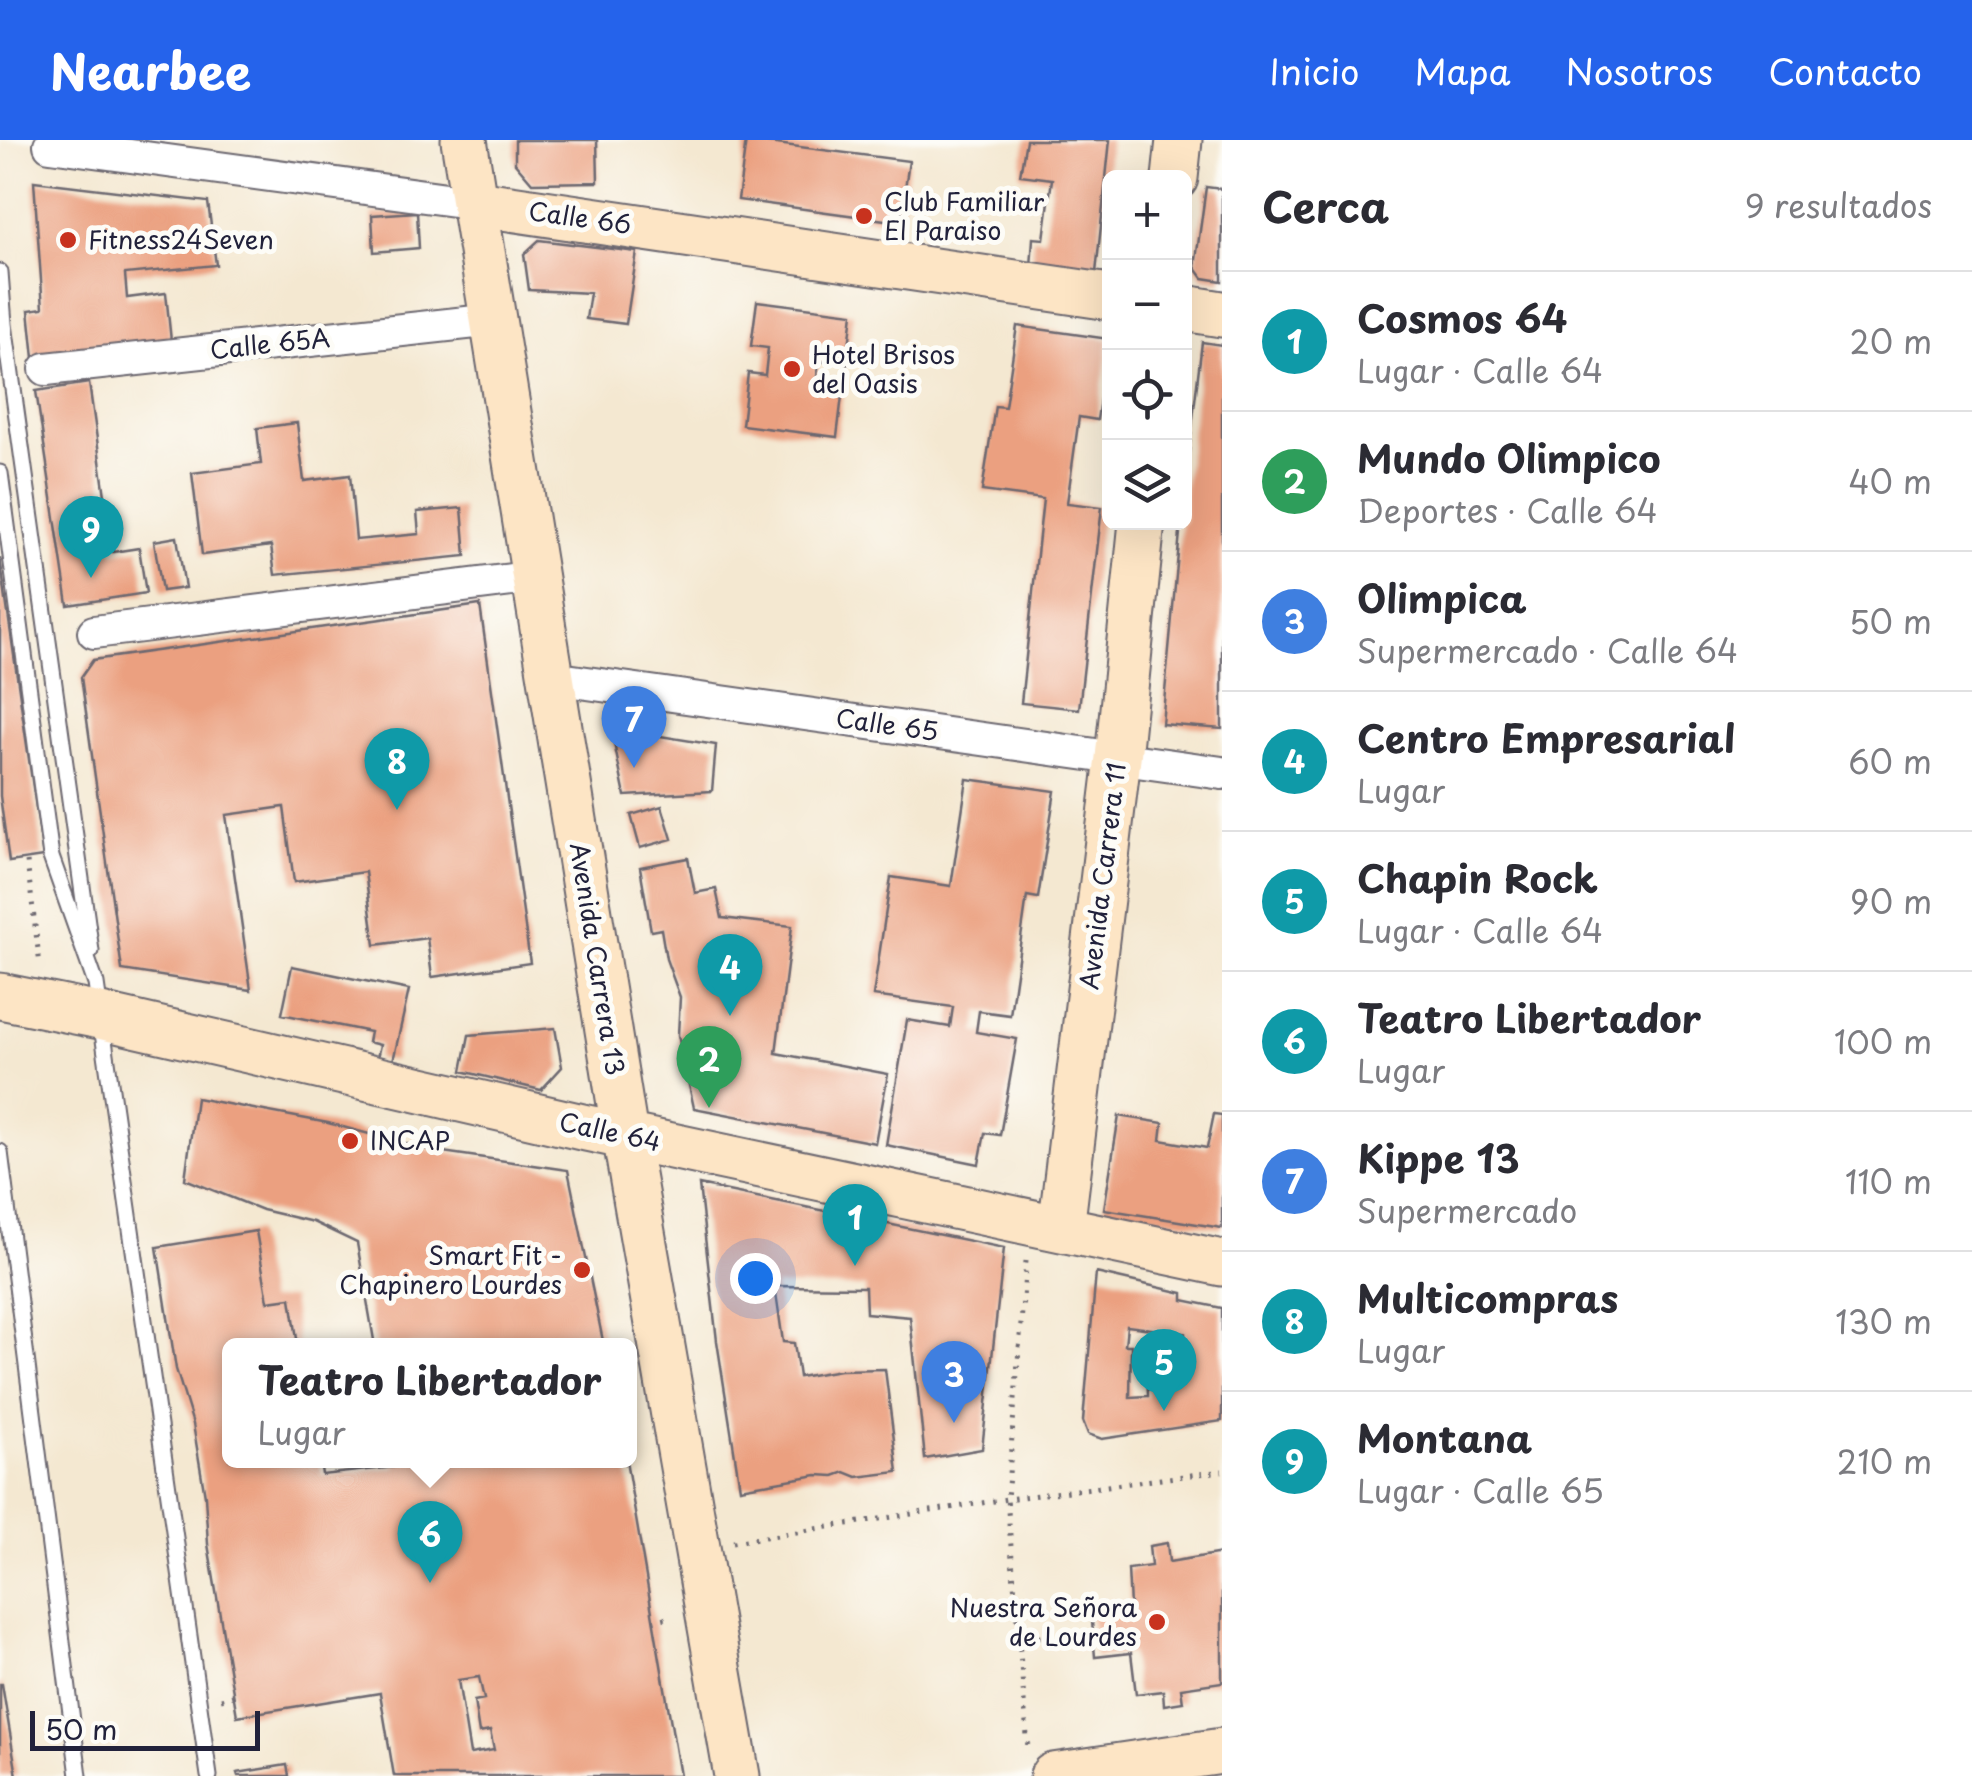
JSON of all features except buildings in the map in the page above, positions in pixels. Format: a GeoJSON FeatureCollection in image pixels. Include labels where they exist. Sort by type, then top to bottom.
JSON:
{"type":"FeatureCollection","features":[{"type":"Feature","properties":{"kind":"main road","name":"Avenida Carrera 13"},"geometry":{"type":"LineString","coordinates":[[464,140],[625,1135],[737,1776]]}},
{"type":"Feature","properties":{"kind":"main road"},"geometry":{"type":"LineString","coordinates":[[1176,170],[1179,140]]}},
{"type":"Feature","properties":{"kind":"main road","name":"Calle 66"},"geometry":{"type":"LineString","coordinates":[[476,203],[1102,296]]}},
{"type":"Feature","properties":{"kind":"main road"},"geometry":{"type":"LineString","coordinates":[[1192,309],[1222,314]]}},
{"type":"Feature","properties":{"kind":"main road","name":"Avenida Carrera 11"},"geometry":{"type":"LineString","coordinates":[[1045,1225],[1118,758],[1141,530]]}},
{"type":"Feature","properties":{"kind":"main road","name":"Calle 64"},"geometry":{"type":"LineString","coordinates":[[0,996],[98,1000],[625,1135],[1222,1263]]}},
{"type":"Feature","properties":{"kind":"main road"},"geometry":{"type":"LineString","coordinates":[[1041,1767],[1222,1751]]}},
{"type":"Feature","properties":{"kind":"street","name":"Calle 66"},"geometry":{"type":"LineString","coordinates":[[50,145],[476,203]]}},
{"type":"Feature","properties":{"kind":"street","name":"Calle 65A"},"geometry":{"type":"LineString","coordinates":[[46,370],[494,320]]}},
{"type":"Feature","properties":{"kind":"street"},"geometry":{"type":"LineString","coordinates":[[94,632],[536,577]]}},
{"type":"Feature","properties":{"kind":"street","name":"Calle 65"},"geometry":{"type":"LineString","coordinates":[[552,678],[1222,773]]}},
{"type":"Feature","properties":{"kind":"lane"},"geometry":{"type":"LineString","coordinates":[[0,272],[4,324],[208,1776]]}},
{"type":"Feature","properties":{"kind":"lane"},"geometry":{"type":"LineString","coordinates":[[0,473],[51,857],[98,1000]]}},
{"type":"Feature","properties":{"kind":"lane"},"geometry":{"type":"LineString","coordinates":[[0,1152],[79,1776]]}},
{"type":"Feature","properties":{"kind":"path"},"geometry":{"type":"LineString","coordinates":[[26,859],[41,971]]}},
{"type":"Feature","properties":{"kind":"path"},"geometry":{"type":"LineString","coordinates":[[1041,1767],[1016,1639],[1006,1499],[1045,1225]]}},
{"type":"Feature","properties":{"kind":"path"},"geometry":{"type":"LineString","coordinates":[[732,1542],[1006,1499],[1222,1471]]}},
{"type":"Feature","properties":{"kind":"path"},"geometry":{"type":"LineString","coordinates":[[652,1621],[674,1616]]}},
{"type":"Feature","properties":{"kind":"path"},"geometry":{"type":"LineString","coordinates":[[1016,1639],[1052,1636]]}},
{"type":"Feature","properties":{"kind":"path"},"geometry":{"type":"LineString","coordinates":[[218,1699],[233,1696]]}},
{"type":"Feature","properties":{"kind":"place","name":"Club Familiar El Paraiso"},"geometry":{"type":"Point","coordinates":[864,216]}},
{"type":"Feature","properties":{"kind":"place","name":"Fitness24Seven"},"geometry":{"type":"Point","coordinates":[68,240]}},
{"type":"Feature","properties":{"kind":"place","name":"Hotel Brisos del Oasis"},"geometry":{"type":"Point","coordinates":[792,369]}},
{"type":"Feature","properties":{"kind":"place","name":"Montana"},"geometry":{"type":"Point","coordinates":[91,578]}},
{"type":"Feature","properties":{"kind":"place","name":"Kippe 13"},"geometry":{"type":"Point","coordinates":[634,768]}},
{"type":"Feature","properties":{"kind":"place","name":"Multicompras"},"geometry":{"type":"Point","coordinates":[397,810]}},
{"type":"Feature","properties":{"kind":"place","name":"Centro Empresarial"},"geometry":{"type":"Point","coordinates":[730,1016]}},
{"type":"Feature","properties":{"kind":"place","name":"Mundo Olimpico"},"geometry":{"type":"Point","coordinates":[709,1108]}},
{"type":"Feature","properties":{"kind":"place","name":"INCAP"},"geometry":{"type":"Point","coordinates":[350,1141]}},
{"type":"Feature","properties":{"kind":"place","name":"Cosmos 64"},"geometry":{"type":"Point","coordinates":[855,1266]}},
{"type":"Feature","properties":{"kind":"place","name":"Smart Fit - Chapinero Lourdes"},"geometry":{"type":"Point","coordinates":[582,1270]}},
{"type":"Feature","properties":{"kind":"place","name":"Chapin Rock"},"geometry":{"type":"Point","coordinates":[1164,1411]}},
{"type":"Feature","properties":{"kind":"place","name":"Olimpica"},"geometry":{"type":"Point","coordinates":[954,1423]}},
{"type":"Feature","properties":{"kind":"place","name":"Teatro Libertador"},"geometry":{"type":"Point","coordinates":[430,1583]}},
{"type":"Feature","properties":{"kind":"place","name":"Nuestra Señora de Lourdes"},"geometry":{"type":"Point","coordinates":[1157,1622]}}]}
